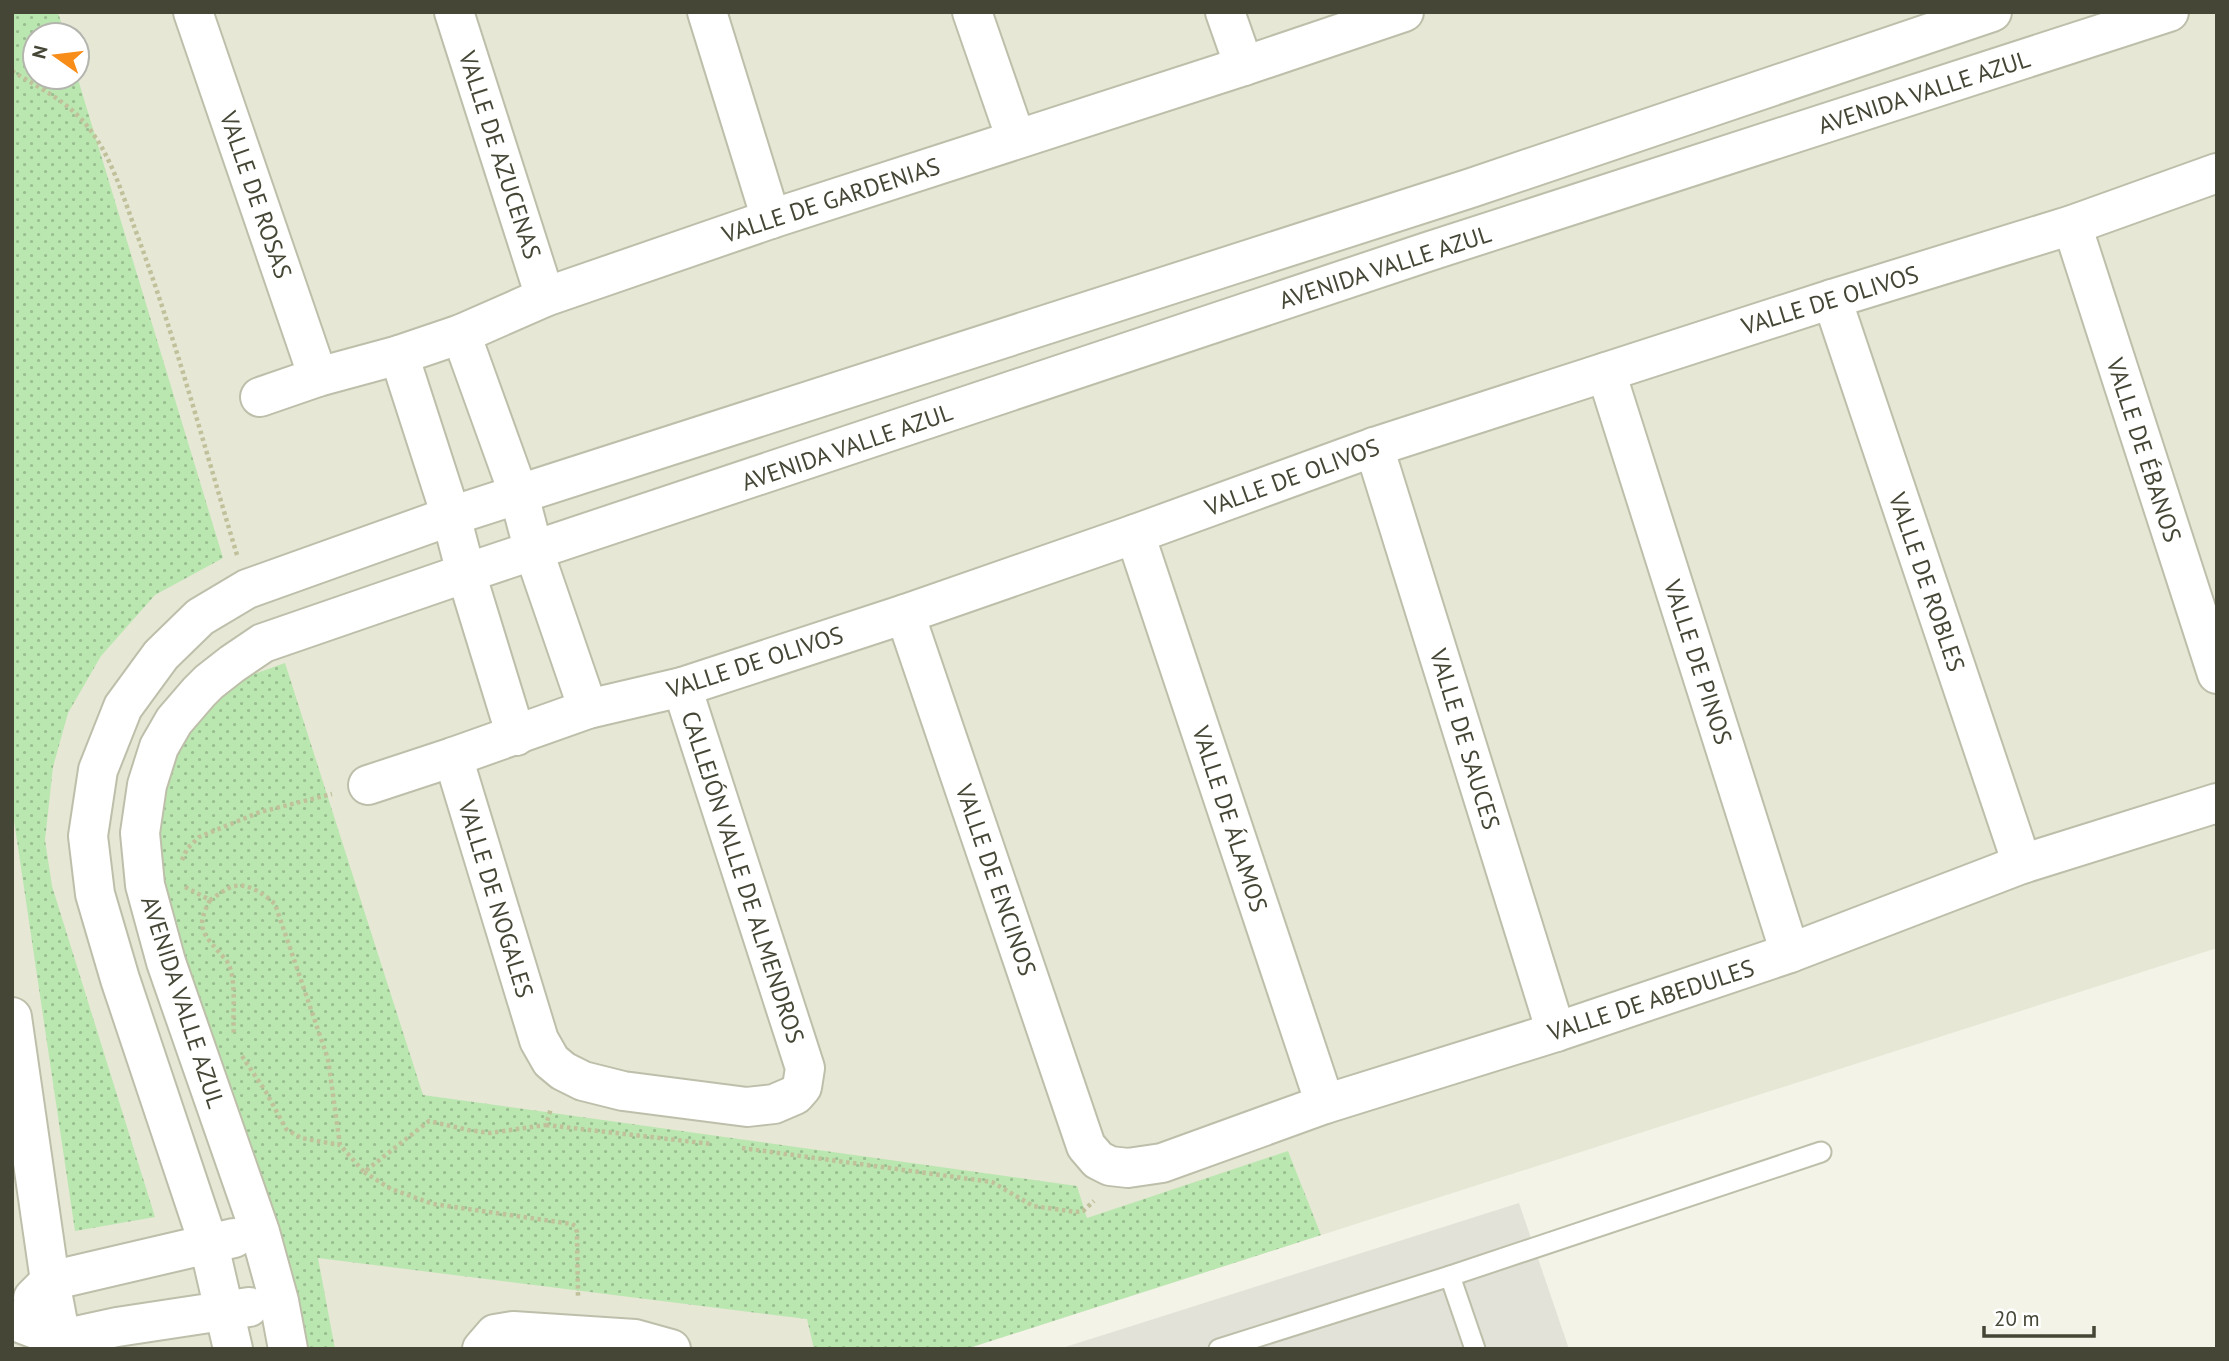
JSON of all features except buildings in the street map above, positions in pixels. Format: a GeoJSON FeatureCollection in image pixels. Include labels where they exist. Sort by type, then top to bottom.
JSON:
{"type":"FeatureCollection","features":[{"type":"Feature","properties":{"kind":"street","name":"VALLE DE ROSAS"},"geometry":{"type":"LineString","coordinates":[[193,12],[318,377]]}},
{"type":"Feature","properties":{"kind":"street","name":"VALLE DE AZUCENAS"},"geometry":{"type":"LineString","coordinates":[[454,12],[545,297]]}},
{"type":"Feature","properties":{"kind":"street"},"geometry":{"type":"LineString","coordinates":[[707,12],[772,219]]}},
{"type":"Feature","properties":{"kind":"street"},"geometry":{"type":"LineString","coordinates":[[972,12],[1016,139]]}},
{"type":"Feature","properties":{"kind":"street"},"geometry":{"type":"LineString","coordinates":[[1225,12],[1244,66]]}},
{"type":"Feature","properties":{"kind":"street","name":"VALLE DE GARDENIAS"},"geometry":{"type":"LineString","coordinates":[[260,397],[461,334],[545,297],[772,219],[1404,12]]}},
{"type":"Feature","properties":{"kind":"street","name":"AVENIDA VALLE AZUL"},"geometry":{"type":"LineString","coordinates":[[233,1349],[209,1245],[120,979],[95,894],[88,836],[98,770],[123,707],[161,655],[200,617],[247,589],[452,516],[1471,188],[1993,12]]}},
{"type":"Feature","properties":{"kind":"street","name":"AVENIDA VALLE AZUL"},"geometry":{"type":"LineString","coordinates":[[288,1349],[279,1301],[260,1232],[166,962],[145,885],[140,833],[146,785],[159,747],[174,721],[209,682],[263,643],[1427,252],[2169,12]]}},
{"type":"Feature","properties":{"kind":"street","name":"VALLE DE OLIVOS"},"geometry":{"type":"LineString","coordinates":[[368,785],[588,709],[682,687],[905,614],[1374,447],[1832,299],[2072,225],[2217,173]]}},
{"type":"Feature","properties":{"kind":"street"},"geometry":{"type":"LineString","coordinates":[[1471,188],[1486,234]]}},
{"type":"Feature","properties":{"kind":"street"},"geometry":{"type":"LineString","coordinates":[[1410,207],[1427,252]]}},
{"type":"Feature","properties":{"kind":"street","name":"VALLE DE ÉBANOS"},"geometry":{"type":"LineString","coordinates":[[2072,225],[2217,674]]}},
{"type":"Feature","properties":{"kind":"street","name":"VALLE DE ROBLES"},"geometry":{"type":"LineString","coordinates":[[1832,299],[2022,864]]}},
{"type":"Feature","properties":{"kind":"street"},"geometry":{"type":"LineString","coordinates":[[461,334],[519,495],[534,552],[588,709]]}},
{"type":"Feature","properties":{"kind":"street"},"geometry":{"type":"LineString","coordinates":[[399,355],[452,516],[466,573],[516,736]]}},
{"type":"Feature","properties":{"kind":"street","name":"VALLE DE PINOS"},"geometry":{"type":"LineString","coordinates":[[1606,372],[1790,953]]}},
{"type":"Feature","properties":{"kind":"street","name":"VALLE DE SAUCES"},"geometry":{"type":"LineString","coordinates":[[1374,447],[1556,1032]]}},
{"type":"Feature","properties":{"kind":"street","name":"VALLE DE ÁLAMOS"},"geometry":{"type":"LineString","coordinates":[[1135,534],[1325,1104]]}},
{"type":"Feature","properties":{"kind":"street"},"geometry":{"type":"LineString","coordinates":[[247,589],[263,643]]}},
{"type":"Feature","properties":{"kind":"street","name":"VALLE DE ENCINOS"},"geometry":{"type":"LineString","coordinates":[[905,614],[1098,1156]]}},
{"type":"Feature","properties":{"kind":"street","name":"CALLEJÓN VALLE DE ALMENDROS"},"geometry":{"type":"LineString","coordinates":[[563,1071],[583,1081],[623,1091],[747,1107],[774,1104],[795,1095],[802,1087],[804,1068],[682,687]]}},
{"type":"Feature","properties":{"kind":"street","name":"VALLE DE NOGALES"},"geometry":{"type":"LineString","coordinates":[[453,757],[539,1040],[551,1061],[563,1071]]}},
{"type":"Feature","properties":{"kind":"street","name":"VALLE DE ABEDULES"},"geometry":{"type":"LineString","coordinates":[[1098,1156],[1128,1168],[1163,1163],[1325,1104],[1556,1032],[1790,953],[2022,864],[2217,803]]}},
{"type":"Feature","properties":{"kind":"street"},"geometry":{"type":"LineString","coordinates":[[12,1017],[50,1281],[63,1344]]}},
{"type":"Feature","properties":{"kind":"street"},"geometry":{"type":"LineString","coordinates":[[260,1232],[50,1281],[12,1319],[63,1344],[117,1327],[226,1312],[279,1301]]}},
{"type":"Feature","properties":{"kind":"street"},"geometry":{"type":"LineString","coordinates":[[482,1349],[495,1334],[513,1331],[635,1339],[671,1349]]}},
{"type":"Feature","properties":{"kind":"lane"},"geometry":{"type":"LineString","coordinates":[[1219,1349],[1450,1276],[1821,1152]]}},
{"type":"Feature","properties":{"kind":"lane"},"geometry":{"type":"LineString","coordinates":[[1450,1276],[1475,1349]]}},
{"type":"Feature","properties":{"kind":"path"},"geometry":{"type":"LineString","coordinates":[[12,71],[63,103],[83,120],[102,147],[161,298],[247,589]]}},
{"type":"Feature","properties":{"kind":"path"},"geometry":{"type":"LineString","coordinates":[[181,862],[187,849],[199,837],[211,832],[260,813],[368,785]]}},
{"type":"Feature","properties":{"kind":"path"},"geometry":{"type":"LineString","coordinates":[[175,881],[210,900]]}},
{"type":"Feature","properties":{"kind":"path"},"geometry":{"type":"LineString","coordinates":[[235,1043],[233,986],[228,963],[201,928],[202,915],[210,900],[234,886],[247,887],[264,894],[275,904],[328,1059],[340,1145],[364,1172],[391,1189],[433,1204],[575,1226],[578,1336]]}},
{"type":"Feature","properties":{"kind":"path"},"geometry":{"type":"LineString","coordinates":[[241,1054],[267,1092],[286,1129],[301,1138],[340,1145]]}},
{"type":"Feature","properties":{"kind":"path"},"geometry":{"type":"LineString","coordinates":[[546,1125],[563,1071]]}},
{"type":"Feature","properties":{"kind":"path"},"geometry":{"type":"LineString","coordinates":[[364,1172],[429,1121],[490,1133],[546,1125],[721,1145]]}},
{"type":"Feature","properties":{"kind":"path"},"geometry":{"type":"LineString","coordinates":[[735,1147],[992,1181],[1033,1206],[1076,1212],[1083,1210],[1096,1199],[1098,1156]]}},
{"type":"Feature","properties":{"kind":"shaded area"},"geometry":{"type":"Polygon","coordinates":[[[12,12],[2217,12],[2217,948],[966,1349],[12,1349],[12,12]]]}},
{"type":"Feature","properties":{"kind":"shaded area"},"geometry":{"type":"Polygon","coordinates":[[[1519,1203],[1569,1349],[1059,1349],[1519,1203]]]}},
{"type":"Feature","properties":{"kind":"green space"},"geometry":{"type":"Polygon","coordinates":[[[12,12],[58,12],[61,21],[21,21],[21,91],[82,91],[223,558],[155,595],[101,656],[68,713],[53,767],[45,840],[52,886],[155,1217],[75,1231],[12,807],[12,12]]]}},
{"type":"Feature","properties":{"kind":"green space"},"geometry":{"type":"Polygon","coordinates":[[[285,663],[423,1095],[1077,1186],[1087,1218],[1288,1151],[1321,1235],[966,1349],[814,1349],[807,1319],[318,1258],[335,1349],[299,1349],[162,892],[156,846],[159,795],[174,755],[195,720],[226,684],[285,663]]]}}]}
